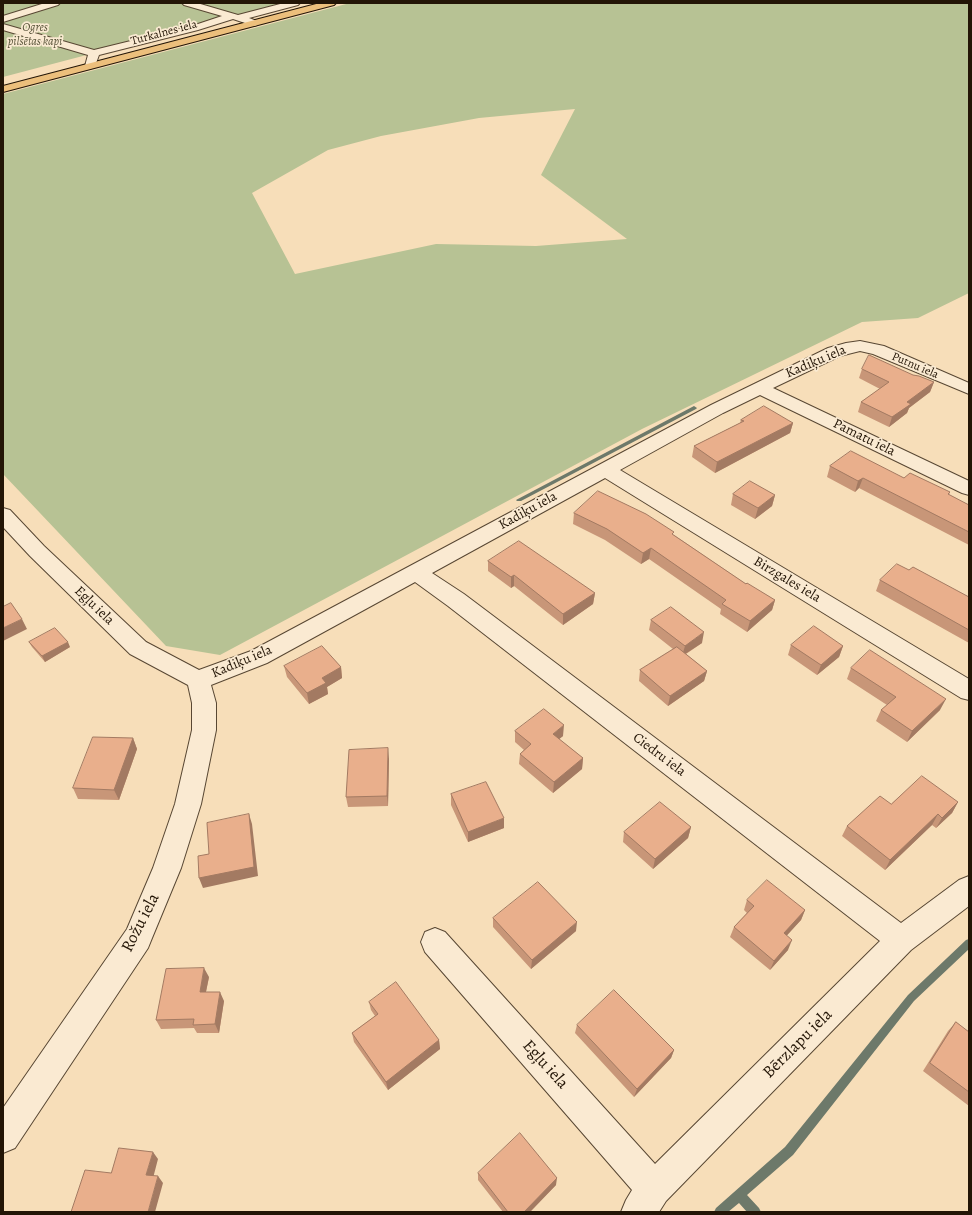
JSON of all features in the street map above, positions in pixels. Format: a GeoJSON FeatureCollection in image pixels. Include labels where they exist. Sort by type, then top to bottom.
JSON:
{"type":"FeatureCollection","features":[{"type":"Feature","properties":{"kind":"main road","name":"Turkalnes iela"},"geometry":{"type":"LineString","coordinates":[[3,89],[331,3]]}},
{"type":"Feature","properties":{"kind":"street"},"geometry":{"type":"LineString","coordinates":[[3,19],[55,3]]}},
{"type":"Feature","properties":{"kind":"street"},"geometry":{"type":"LineString","coordinates":[[187,3],[254,23]]}},
{"type":"Feature","properties":{"kind":"street"},"geometry":{"type":"LineString","coordinates":[[3,27],[94,53],[191,22],[236,17],[294,3]]}},
{"type":"Feature","properties":{"kind":"street"},"geometry":{"type":"LineString","coordinates":[[191,22],[189,11],[198,6]]}},
{"type":"Feature","properties":{"kind":"street"},"geometry":{"type":"LineString","coordinates":[[90,66],[94,53]]}},
{"type":"Feature","properties":{"kind":"street","name":"Kadiķu iela"},"geometry":{"type":"LineString","coordinates":[[198,680],[259,657],[605,469],[759,388],[834,352],[860,346]]}},
{"type":"Feature","properties":{"kind":"street","name":"Putnu iela"},"geometry":{"type":"LineString","coordinates":[[860,346],[878,350],[969,389]]}},
{"type":"Feature","properties":{"kind":"street","name":"Pamatu iela"},"geometry":{"type":"LineString","coordinates":[[759,388],[969,489]]}},
{"type":"Feature","properties":{"kind":"street","name":"Birzgales iela"},"geometry":{"type":"LineString","coordinates":[[605,469],[969,691]]}},
{"type":"Feature","properties":{"kind":"street","name":"Egļu iela"},"geometry":{"type":"LineString","coordinates":[[4,517],[37,551],[138,648],[198,680]]}},
{"type":"Feature","properties":{"kind":"street","name":"Ciedru iela"},"geometry":{"type":"LineString","coordinates":[[416,572],[456,600],[901,940]]}},
{"type":"Feature","properties":{"kind":"street","name":"Rožu iela"},"geometry":{"type":"LineString","coordinates":[[3,1136],[138,938],[156,896],[188,804],[204,730],[204,703],[198,680]]}},
{"type":"Feature","properties":{"kind":"street","name":"Bērzlapu iela"},"geometry":{"type":"LineString","coordinates":[[646,1200],[901,940],[969,889]]}},
{"type":"Feature","properties":{"kind":"street","name":"Egļu iela"},"geometry":{"type":"LineString","coordinates":[[435,942],[646,1200]]}},
{"type":"Feature","properties":{"kind":"green space","name":"Ogres pilsētas kapi"},"geometry":{"type":"Polygon","coordinates":[[[3,3],[284,3],[3,77],[3,3]]]}},
{"type":"Feature","properties":{"kind":"green space"},"geometry":{"type":"Polygon","coordinates":[[[350,3],[969,3],[969,293],[918,318],[862,322],[642,429],[220,655],[166,646],[3,474],[3,94],[350,3]],[[575,109],[479,118],[381,136],[328,150],[252,193],[295,274],[436,244],[536,246],[627,239],[541,175],[575,109]]]}},
{"type":"Feature","properties":{"kind":"building"},"geometry":{"type":"Polygon","coordinates":[[[869,355],[913,375],[934,382],[907,402],[911,404],[892,417],[861,402],[889,382],[862,369],[869,355]]]}},
{"type":"Feature","properties":{"kind":"building"},"geometry":{"type":"Polygon","coordinates":[[[764,406],[793,423],[717,462],[694,446],[744,421],[741,420],[764,406]]]}},
{"type":"Feature","properties":{"kind":"building"},"geometry":{"type":"Polygon","coordinates":[[[851,451],[904,478],[910,473],[950,492],[948,494],[969,505],[969,532],[863,478],[858,481],[830,466],[851,451]]]}},
{"type":"Feature","properties":{"kind":"building"},"geometry":{"type":"Polygon","coordinates":[[[750,481],[775,495],[758,508],[733,494],[750,481]]]}},
{"type":"Feature","properties":{"kind":"building"},"geometry":{"type":"Polygon","coordinates":[[[598,491],[646,514],[674,532],[672,534],[746,584],[747,583],[775,600],[750,621],[722,604],[726,600],[651,548],[643,553],[607,529],[574,513],[598,491]]]}},
{"type":"Feature","properties":{"kind":"building"},"geometry":{"type":"Polygon","coordinates":[[[519,541],[595,593],[563,614],[514,575],[511,577],[488,561],[519,541]]]}},
{"type":"Feature","properties":{"kind":"building"},"geometry":{"type":"Polygon","coordinates":[[[897,564],[909,570],[913,567],[969,597],[969,630],[880,580],[897,564]]]}},
{"type":"Feature","properties":{"kind":"building"},"geometry":{"type":"Polygon","coordinates":[[[11,603],[22,619],[3,628],[3,607],[11,603]]]}},
{"type":"Feature","properties":{"kind":"building"},"geometry":{"type":"Polygon","coordinates":[[[671,607],[704,632],[685,646],[651,620],[671,607]]]}},
{"type":"Feature","properties":{"kind":"building"},"geometry":{"type":"Polygon","coordinates":[[[814,626],[843,646],[821,665],[791,645],[814,626]]]}},
{"type":"Feature","properties":{"kind":"building"},"geometry":{"type":"Polygon","coordinates":[[[55,628],[68,642],[42,656],[29,642],[55,628]]]}},
{"type":"Feature","properties":{"kind":"building"},"geometry":{"type":"Polygon","coordinates":[[[322,646],[341,667],[322,678],[326,683],[307,693],[284,666],[322,646]]]}},
{"type":"Feature","properties":{"kind":"building"},"geometry":{"type":"Polygon","coordinates":[[[677,647],[707,671],[670,696],[640,670],[677,647]]]}},
{"type":"Feature","properties":{"kind":"building"},"geometry":{"type":"Polygon","coordinates":[[[870,650],[946,699],[912,731],[881,710],[896,697],[851,668],[870,650]]]}},
{"type":"Feature","properties":{"kind":"building"},"geometry":{"type":"Polygon","coordinates":[[[544,709],[564,725],[553,734],[583,758],[554,782],[520,754],[531,744],[515,731],[544,709]]]}},
{"type":"Feature","properties":{"kind":"building"},"geometry":{"type":"Polygon","coordinates":[[[93,737],[133,738],[114,790],[73,788],[93,737]]]}},
{"type":"Feature","properties":{"kind":"building"},"geometry":{"type":"Polygon","coordinates":[[[388,748],[387,796],[346,797],[349,750],[388,748]]]}},
{"type":"Feature","properties":{"kind":"building"},"geometry":{"type":"Polygon","coordinates":[[[922,776],[958,802],[942,818],[938,814],[890,860],[847,826],[880,796],[891,804],[922,776]]]}},
{"type":"Feature","properties":{"kind":"building"},"geometry":{"type":"Polygon","coordinates":[[[486,782],[504,818],[468,832],[451,794],[486,782]]]}},
{"type":"Feature","properties":{"kind":"building"},"geometry":{"type":"Polygon","coordinates":[[[660,802],[691,827],[655,859],[624,832],[660,802]]]}},
{"type":"Feature","properties":{"kind":"building"},"geometry":{"type":"Polygon","coordinates":[[[249,814],[254,867],[199,878],[198,856],[209,854],[207,823],[249,814]]]}},
{"type":"Feature","properties":{"kind":"building"},"geometry":{"type":"Polygon","coordinates":[[[767,880],[805,910],[784,933],[792,940],[774,961],[734,927],[754,906],[747,900],[767,880]]]}},
{"type":"Feature","properties":{"kind":"building"},"geometry":{"type":"Polygon","coordinates":[[[538,882],[577,922],[532,960],[493,918],[538,882]]]}},
{"type":"Feature","properties":{"kind":"building"},"geometry":{"type":"Polygon","coordinates":[[[204,968],[200,992],[220,992],[215,1024],[193,1025],[194,1019],[156,1020],[166,969],[204,968]]]}},
{"type":"Feature","properties":{"kind":"building"},"geometry":{"type":"Polygon","coordinates":[[[396,982],[439,1040],[386,1082],[352,1033],[378,1014],[369,1002],[396,982]]]}},
{"type":"Feature","properties":{"kind":"building"},"geometry":{"type":"Polygon","coordinates":[[[614,990],[674,1050],[637,1089],[577,1025],[614,990]]]}},
{"type":"Feature","properties":{"kind":"building"},"geometry":{"type":"Polygon","coordinates":[[[956,1022],[969,1032],[969,1092],[930,1063],[956,1022]]]}},
{"type":"Feature","properties":{"kind":"building"},"geometry":{"type":"Polygon","coordinates":[[[520,1133],[557,1178],[524,1212],[508,1212],[478,1173],[520,1133]]]}},
{"type":"Feature","properties":{"kind":"building"},"geometry":{"type":"Polygon","coordinates":[[[119,1148],[153,1152],[146,1175],[158,1176],[148,1212],[71,1212],[85,1170],[111,1173],[119,1148]]]}},
{"type":"Feature","properties":{"kind":"waterway"},"geometry":{"type":"LineString","coordinates":[[519,500],[694,408]]}},
{"type":"Feature","properties":{"kind":"waterway"},"geometry":{"type":"LineString","coordinates":[[739,1195],[789,1151],[911,998],[969,943]]}},
{"type":"Feature","properties":{"kind":"waterway"},"geometry":{"type":"LineString","coordinates":[[720,1212],[739,1195]]}},
{"type":"Feature","properties":{"kind":"waterway"},"geometry":{"type":"LineString","coordinates":[[739,1195],[755,1212]]}}]}
